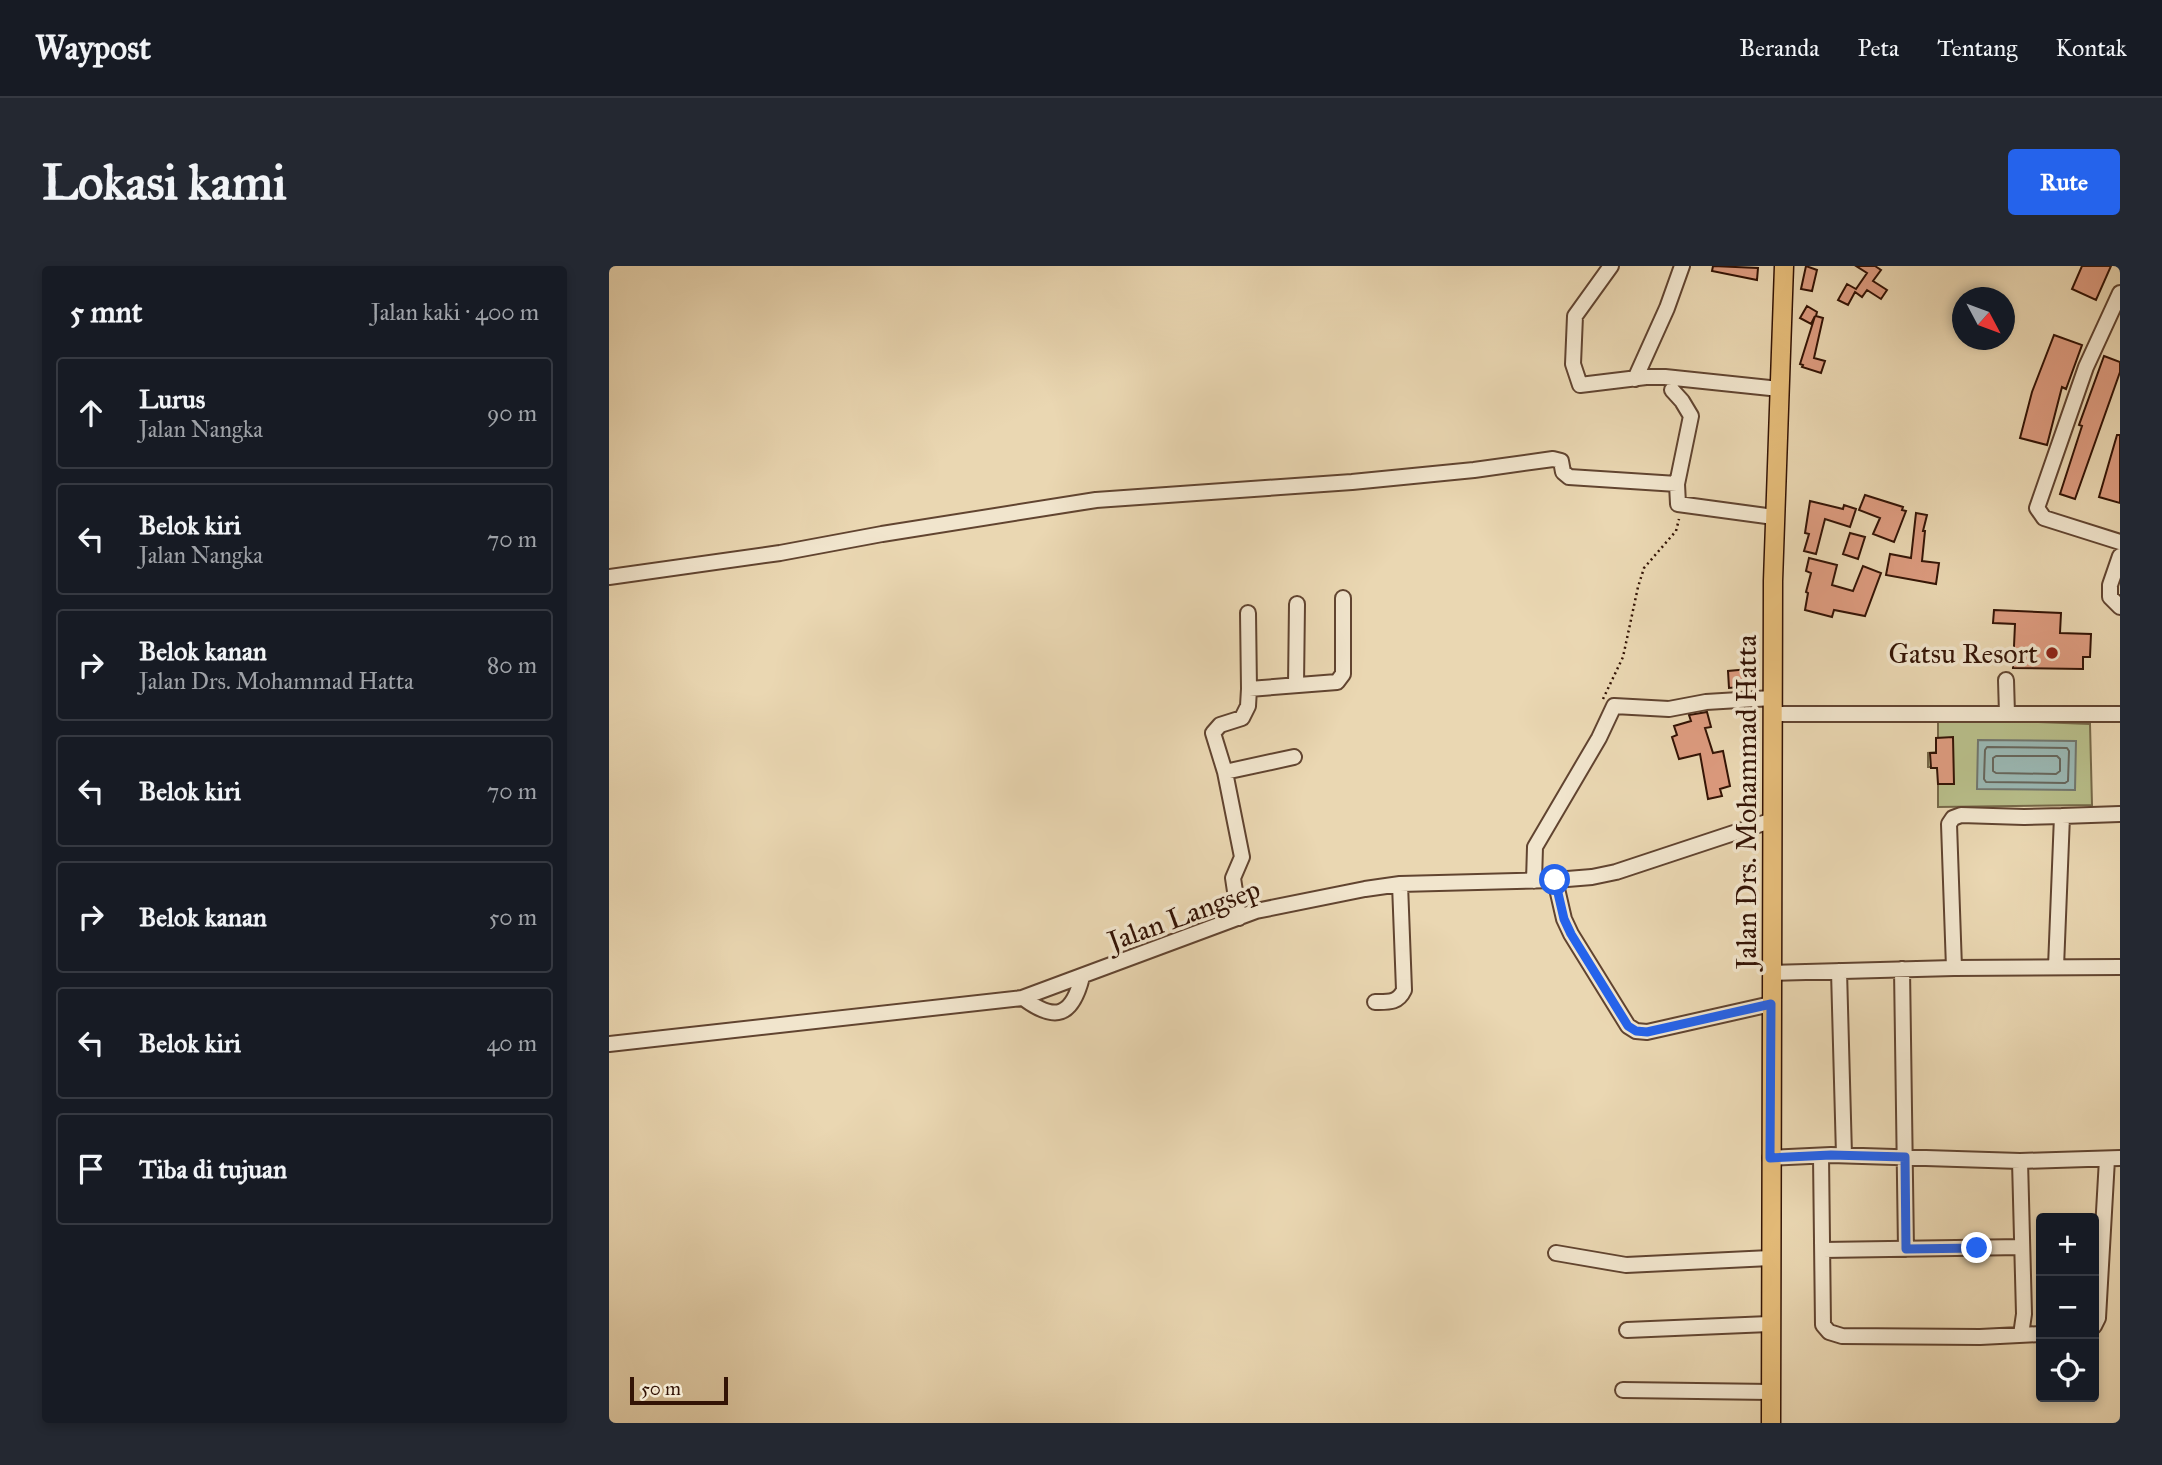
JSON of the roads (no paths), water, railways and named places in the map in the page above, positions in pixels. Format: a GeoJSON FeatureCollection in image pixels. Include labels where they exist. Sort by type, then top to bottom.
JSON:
{"type":"FeatureCollection","features":[{"type":"Feature","properties":{"kind":"main road","name":"Jalan Drs. Mohammad Hatta"},"geometry":{"type":"LineString","coordinates":[[1771,1423],[1769,1324],[1774,517],[1784,266]]}},
{"type":"Feature","properties":{"kind":"street"},"geometry":{"type":"LineString","coordinates":[[1611,266],[1575,316],[1573,364],[1580,385],[1641,378],[1669,384],[1780,389]]}},
{"type":"Feature","properties":{"kind":"street"},"geometry":{"type":"LineString","coordinates":[[1641,378],[1682,266]]}},
{"type":"Feature","properties":{"kind":"street"},"geometry":{"type":"LineString","coordinates":[[2120,293],[2086,367],[2037,508],[2044,518],[2120,542]]}},
{"type":"Feature","properties":{"kind":"street"},"geometry":{"type":"LineString","coordinates":[[1669,384],[1691,416],[1677,484],[1685,505],[1774,517]]}},
{"type":"Feature","properties":{"kind":"street"},"geometry":{"type":"LineString","coordinates":[[609,577],[780,553],[1095,500],[1391,479],[1553,459],[1563,463],[1563,472],[1569,477],[1677,484]]}},
{"type":"Feature","properties":{"kind":"street"},"geometry":{"type":"LineString","coordinates":[[2120,556],[2110,585],[2110,597],[2120,607]]}},
{"type":"Feature","properties":{"kind":"street"},"geometry":{"type":"LineString","coordinates":[[1249,689],[1337,682],[1341,679],[1343,598]]}},
{"type":"Feature","properties":{"kind":"street"},"geometry":{"type":"LineString","coordinates":[[1296,685],[1297,604]]}},
{"type":"Feature","properties":{"kind":"street"},"geometry":{"type":"LineString","coordinates":[[1239,918],[1233,878],[1242,857],[1225,772],[1213,733],[1220,725],[1242,718],[1248,706],[1248,613]]}},
{"type":"Feature","properties":{"kind":"street"},"geometry":{"type":"LineString","coordinates":[[2006,680],[2007,714]]}},
{"type":"Feature","properties":{"kind":"street"},"geometry":{"type":"LineString","coordinates":[[1534,881],[1535,846],[1599,738],[1614,706],[1669,709],[1706,702],[2007,714],[2120,714]]}},
{"type":"Feature","properties":{"kind":"street"},"geometry":{"type":"LineString","coordinates":[[1225,772],[1294,757]]}},
{"type":"Feature","properties":{"kind":"street"},"geometry":{"type":"LineString","coordinates":[[1954,968],[1949,824],[1953,818],[1961,815],[2024,817],[2120,814]]}},
{"type":"Feature","properties":{"kind":"street"},"geometry":{"type":"LineString","coordinates":[[2056,967],[2062,816]]}},
{"type":"Feature","properties":{"kind":"street","name":"Jalan Langsep"},"geometry":{"type":"LineString","coordinates":[[609,1044],[1023,998],[1256,912],[1399,884],[1505,883],[1592,877],[1616,872],[1773,820]]}},
{"type":"Feature","properties":{"kind":"street"},"geometry":{"type":"LineString","coordinates":[[1555,880],[1564,919],[1571,934],[1628,1026],[1636,1031],[1647,1032],[1771,1004]]}},
{"type":"Feature","properties":{"kind":"street"},"geometry":{"type":"LineString","coordinates":[[1375,1002],[1392,1002],[1400,997],[1404,989],[1399,884]]}},
{"type":"Feature","properties":{"kind":"street"},"geometry":{"type":"LineString","coordinates":[[1771,973],[2120,967]]}},
{"type":"Feature","properties":{"kind":"street"},"geometry":{"type":"LineString","coordinates":[[1902,969],[1906,1249]]}},
{"type":"Feature","properties":{"kind":"street"},"geometry":{"type":"LineString","coordinates":[[1839,971],[1844,1155]]}},
{"type":"Feature","properties":{"kind":"street"},"geometry":{"type":"LineString","coordinates":[[1023,998],[1045,1013],[1064,1012],[1072,1005],[1082,977]]}},
{"type":"Feature","properties":{"kind":"street"},"geometry":{"type":"LineString","coordinates":[[1770,1158],[1844,1155],[2020,1161],[2113,1158],[2099,1307]]}},
{"type":"Feature","properties":{"kind":"street"},"geometry":{"type":"LineString","coordinates":[[1821,1156],[1823,1325],[1829,1332],[1842,1336],[2036,1334]]}},
{"type":"Feature","properties":{"kind":"street"},"geometry":{"type":"LineString","coordinates":[[2020,1161],[2024,1314],[2021,1335]]}},
{"type":"Feature","properties":{"kind":"street"},"geometry":{"type":"LineString","coordinates":[[1823,1250],[2022,1247]]}},
{"type":"Feature","properties":{"kind":"street"},"geometry":{"type":"LineString","coordinates":[[1556,1253],[1626,1265],[1770,1258]]}},
{"type":"Feature","properties":{"kind":"street"},"geometry":{"type":"LineString","coordinates":[[1627,1330],[1769,1324]]}},
{"type":"Feature","properties":{"kind":"street"},"geometry":{"type":"LineString","coordinates":[[1623,1390],[1771,1392]]}},
{"type":"Feature","properties":{"kind":"water"},"geometry":{"type":"Polygon","coordinates":[[[1978,740],[2076,741],[2075,790],[1977,789],[1978,740]]]}},
{"type":"Feature","properties":{"kind":"place","name":"Gatsu Resort"},"geometry":{"type":"Point","coordinates":[2052,653]}}]}
